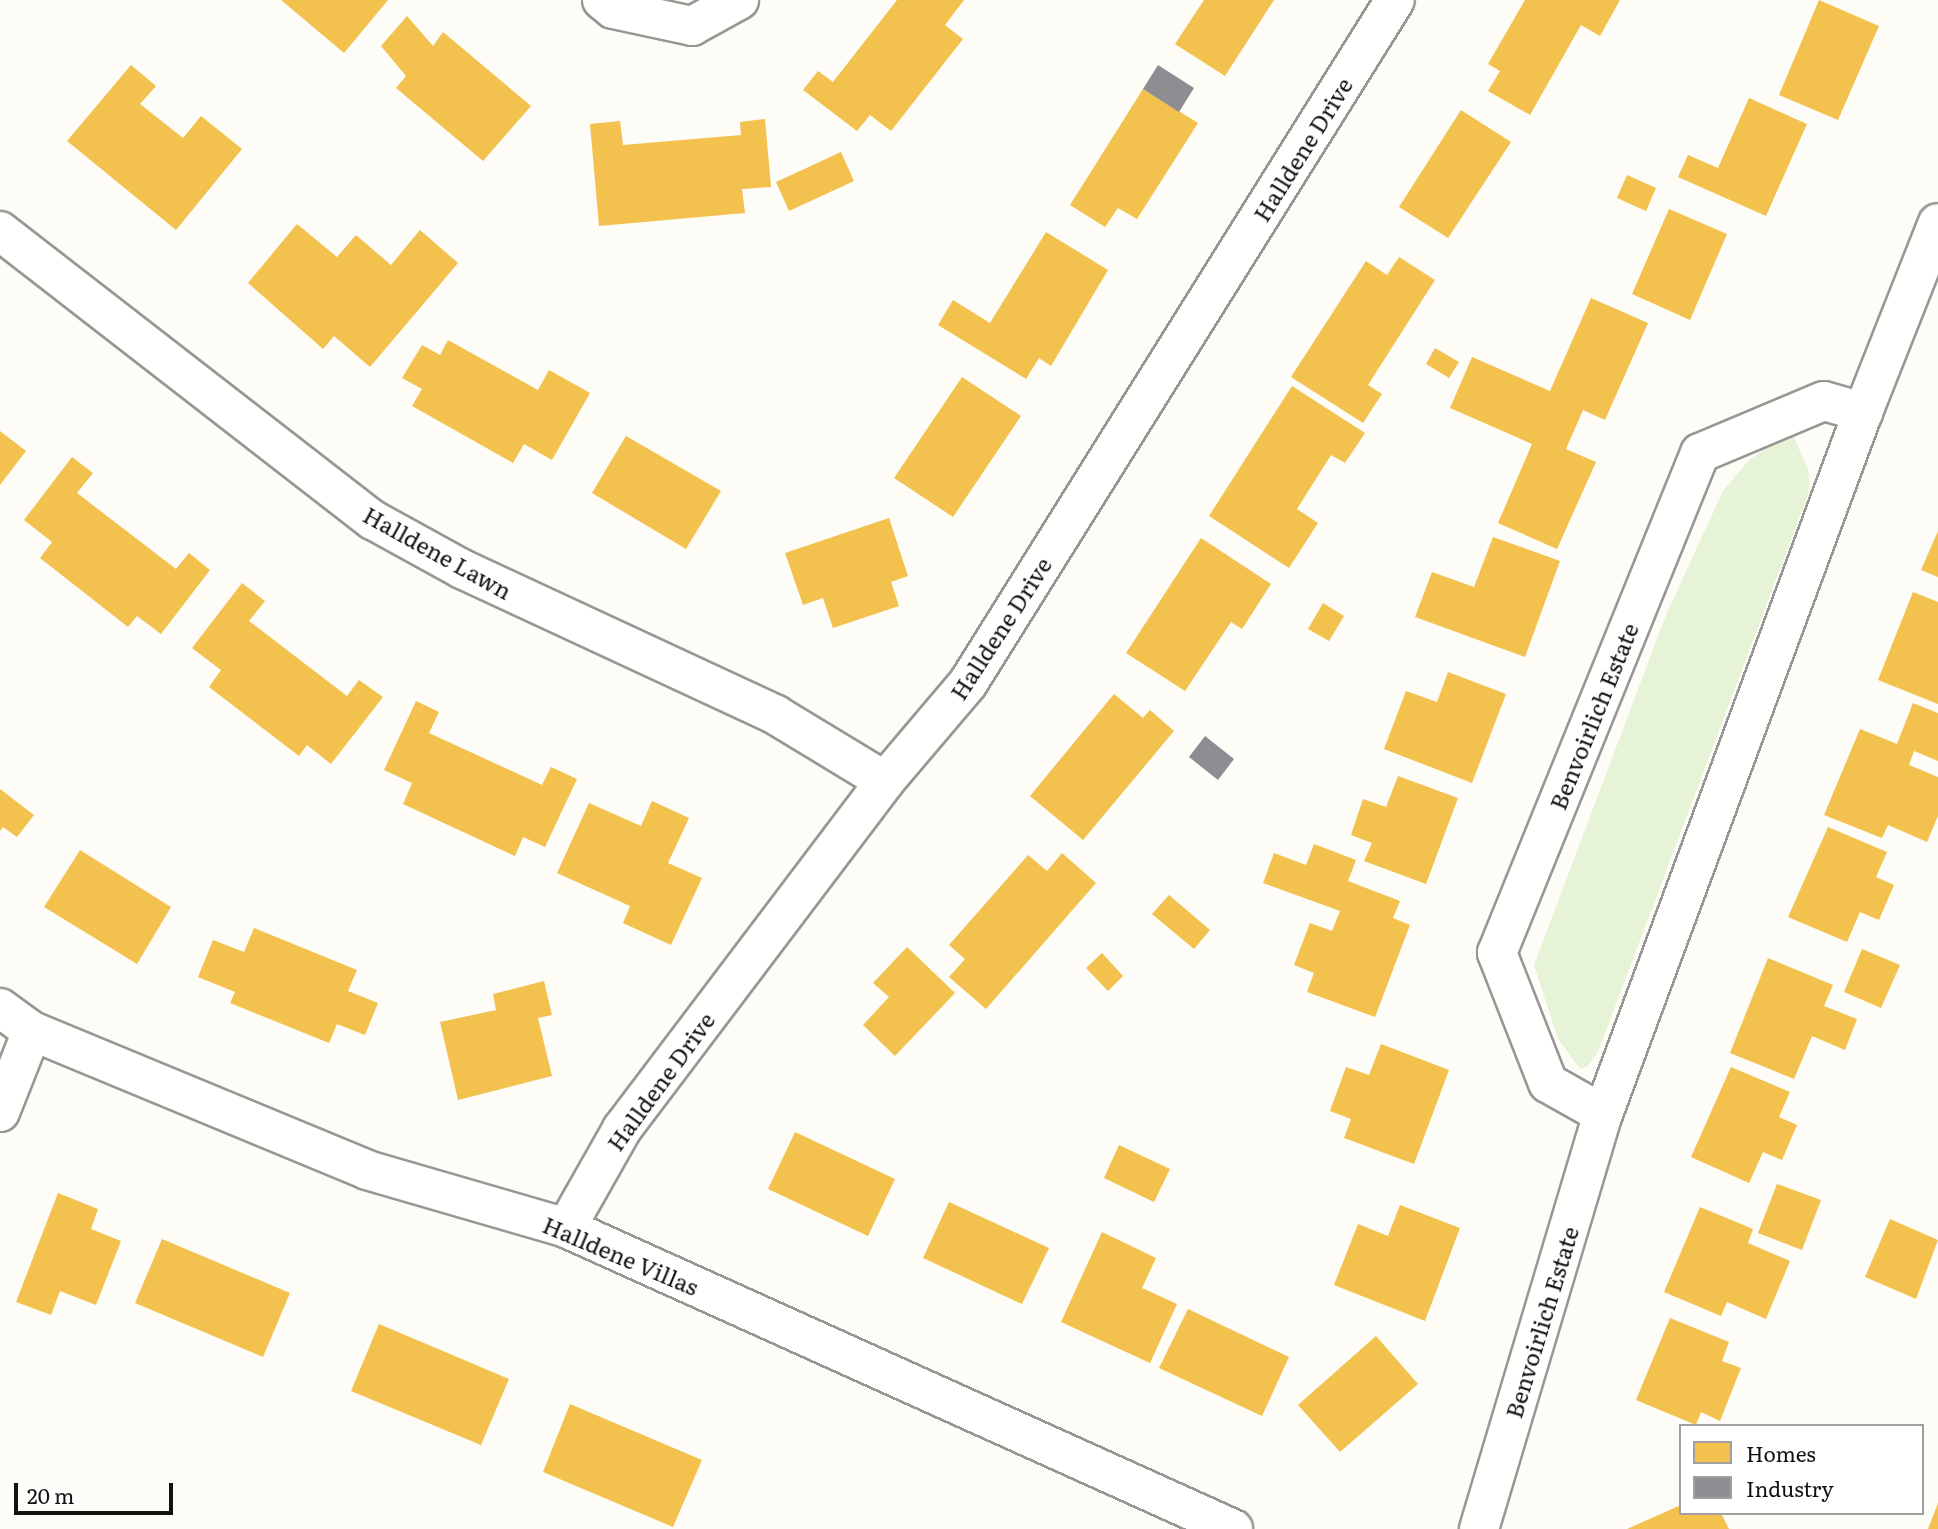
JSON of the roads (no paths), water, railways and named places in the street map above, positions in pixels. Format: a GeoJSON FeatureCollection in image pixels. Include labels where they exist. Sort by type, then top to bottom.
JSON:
{"type":"FeatureCollection","features":[{"type":"Feature","properties":{"kind":"street"},"geometry":{"type":"LineString","coordinates":[[602,0],[613,9],[692,26],[738,0]]}},
{"type":"Feature","properties":{"kind":"street","name":"Halldene Drive"},"geometry":{"type":"LineString","coordinates":[[566,1228],[622,1129],[885,781],[968,683],[1395,0]]}},
{"type":"Feature","properties":{"kind":"street","name":"Benvoirlich Estate"},"geometry":{"type":"LineString","coordinates":[[1479,1529],[1603,1114],[1863,412],[1938,223]]}},
{"type":"Feature","properties":{"kind":"street","name":"Halldene Lawn"},"geometry":{"type":"LineString","coordinates":[[0,231],[373,520],[462,569],[776,715],[885,781]]}},
{"type":"Feature","properties":{"kind":"street","name":"Benvoirlich Estate"},"geometry":{"type":"LineString","coordinates":[[1603,1114],[1548,1083],[1497,953],[1700,453],[1824,401],[1863,412]]}},
{"type":"Feature","properties":{"kind":"street","name":"Halldene Villas"},"geometry":{"type":"LineString","coordinates":[[0,1008],[32,1031],[368,1170],[566,1228],[1233,1529]]}},
{"type":"Feature","properties":{"kind":"street"},"geometry":{"type":"LineString","coordinates":[[0,1112],[32,1031]]}}]}
